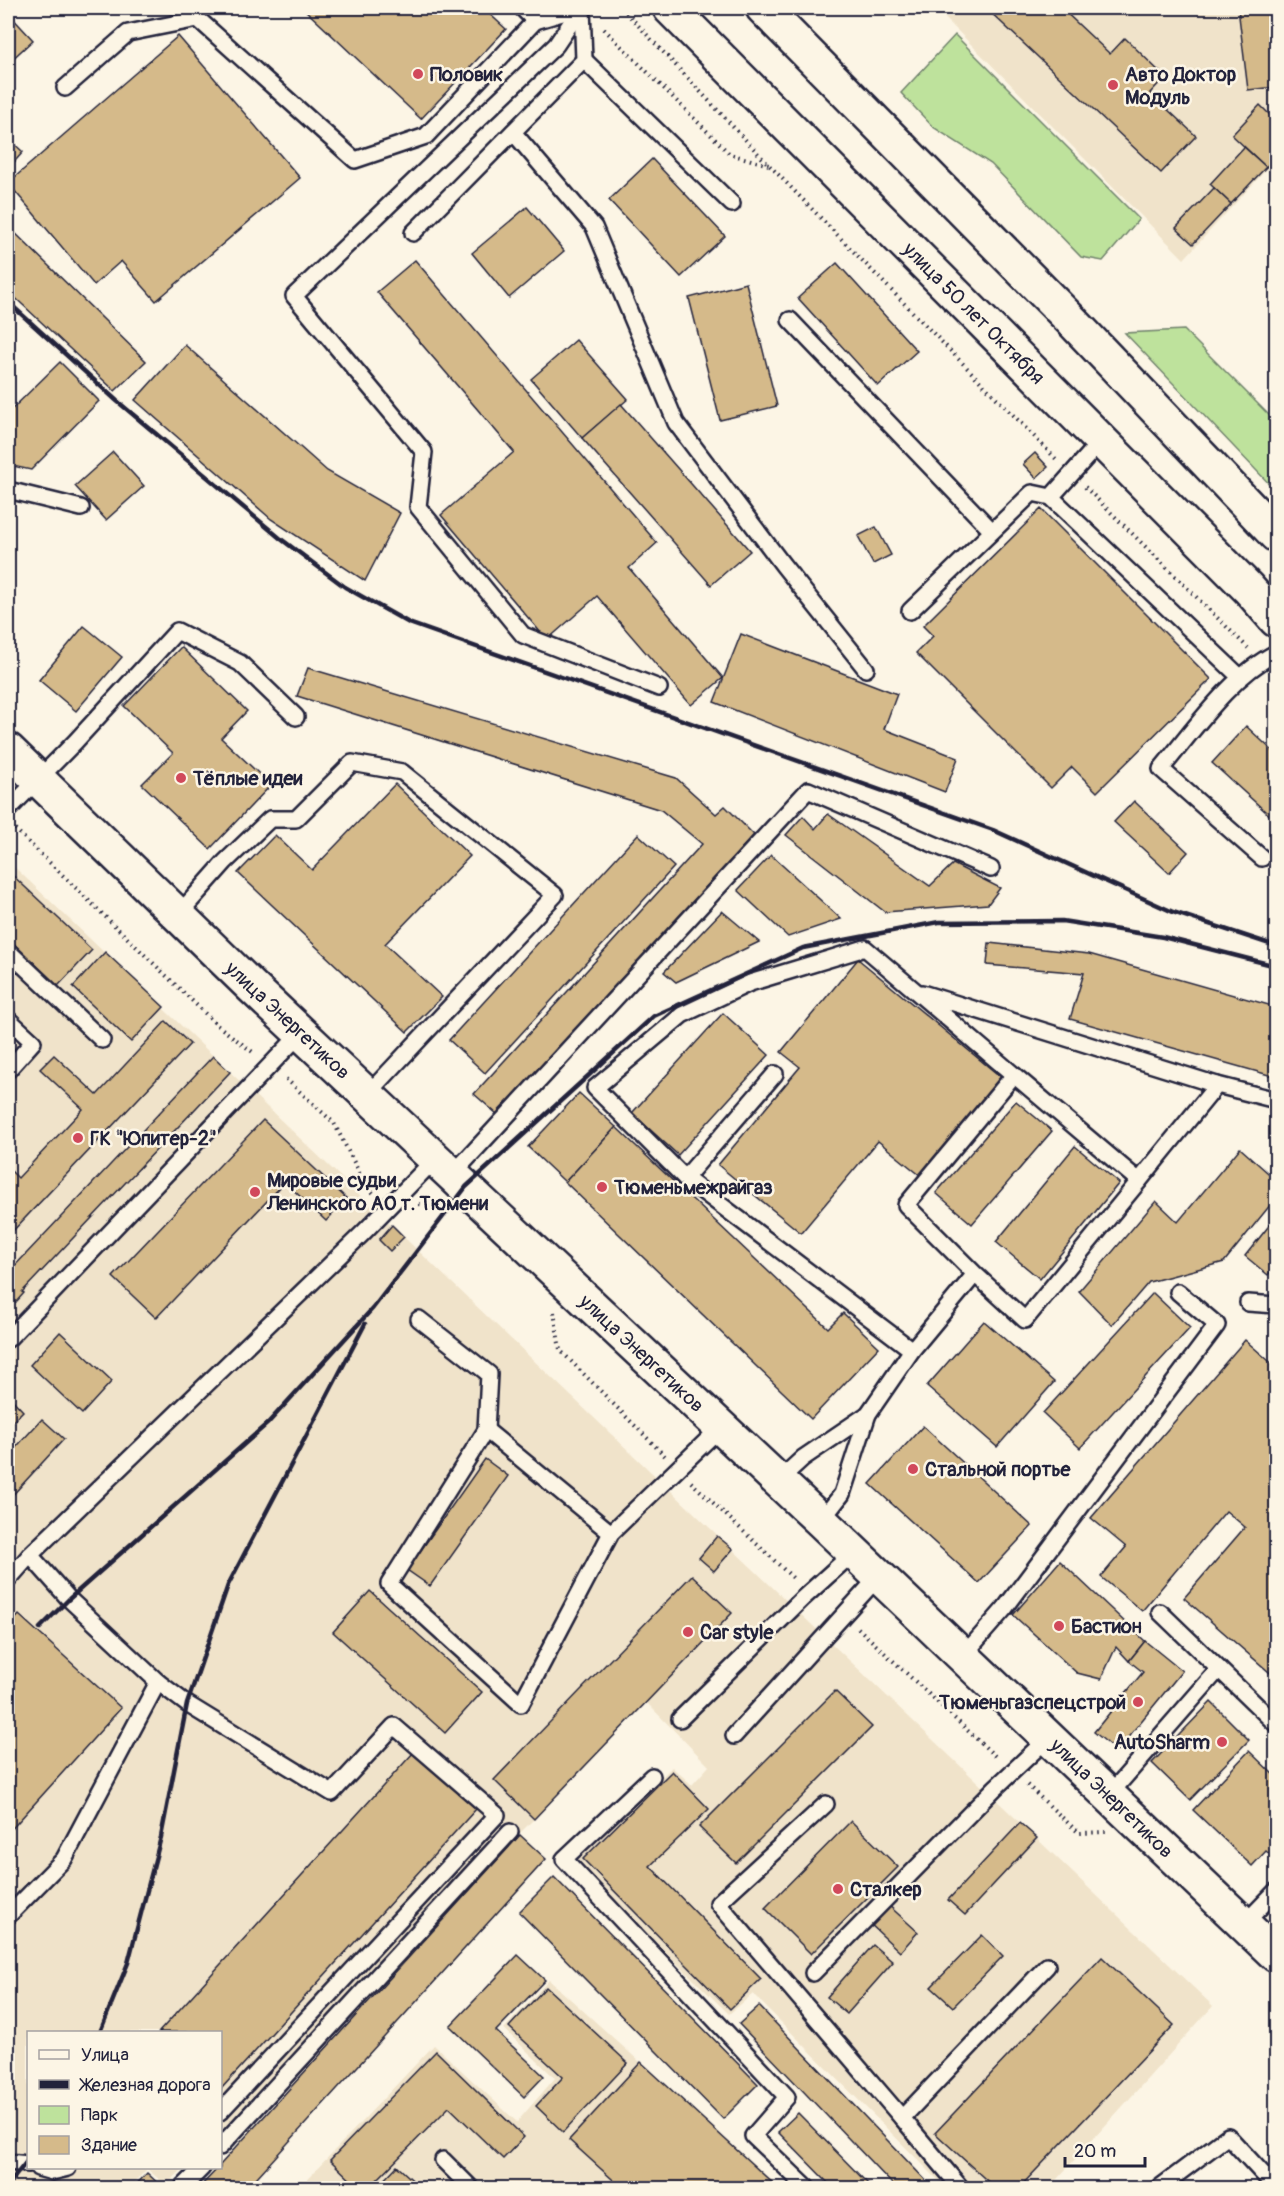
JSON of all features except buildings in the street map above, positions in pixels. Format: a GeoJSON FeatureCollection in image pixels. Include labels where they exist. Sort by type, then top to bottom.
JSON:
{"type":"FeatureCollection","features":[{"type":"Feature","properties":{"kind":"street","name":"улица 50 лет Октября"},"geometry":{"type":"LineString","coordinates":[[670,8],[1101,441],[1262,593],[1276,620]]}},
{"type":"Feature","properties":{"kind":"street"},"geometry":{"type":"LineString","coordinates":[[763,8],[1072,321],[1276,535]]}},
{"type":"Feature","properties":{"kind":"street","name":"улица Энергетиков"},"geometry":{"type":"LineString","coordinates":[[8,750],[178,915],[854,1552],[1276,1955]]}},
{"type":"Feature","properties":{"kind":"lane"},"geometry":{"type":"LineString","coordinates":[[522,8],[535,21]]}},
{"type":"Feature","properties":{"kind":"lane"},"geometry":{"type":"LineString","coordinates":[[65,88],[128,33],[198,18],[355,160],[426,136],[535,21],[580,8]]}},
{"type":"Feature","properties":{"kind":"lane"},"geometry":{"type":"LineString","coordinates":[[580,8],[584,60],[732,204]]}},
{"type":"Feature","properties":{"kind":"lane"},"geometry":{"type":"LineString","coordinates":[[580,8],[556,45],[294,296],[424,452],[418,507],[523,635],[659,688]]}},
{"type":"Feature","properties":{"kind":"lane"},"geometry":{"type":"LineString","coordinates":[[413,233],[584,60]]}},
{"type":"Feature","properties":{"kind":"lane"},"geometry":{"type":"LineString","coordinates":[[513,132],[594,227],[676,423],[783,565],[866,669]]}},
{"type":"Feature","properties":{"kind":"lane"},"geometry":{"type":"LineString","coordinates":[[790,320],[992,531]]}},
{"type":"Feature","properties":{"kind":"lane"},"geometry":{"type":"LineString","coordinates":[[1051,498],[1101,441]]}},
{"type":"Feature","properties":{"kind":"lane"},"geometry":{"type":"LineString","coordinates":[[8,490],[81,508]]}},
{"type":"Feature","properties":{"kind":"lane"},"geometry":{"type":"LineString","coordinates":[[910,610],[1032,493],[1051,498],[1240,677]]}},
{"type":"Feature","properties":{"kind":"lane"},"geometry":{"type":"LineString","coordinates":[[8,810],[177,631],[240,663],[296,717]]}},
{"type":"Feature","properties":{"kind":"lane"},"geometry":{"type":"LineString","coordinates":[[1262,858],[1161,769],[1240,677],[1276,653]]}},
{"type":"Feature","properties":{"kind":"lane"},"geometry":{"type":"LineString","coordinates":[[178,915],[225,862],[270,819],[296,819],[352,763],[402,772],[555,895],[368,1094]]}},
{"type":"Feature","properties":{"kind":"lane"},"geometry":{"type":"LineString","coordinates":[[8,1580],[30,1555],[388,1208],[444,1166],[808,790],[991,869]]}},
{"type":"Feature","properties":{"kind":"lane"},"geometry":{"type":"LineString","coordinates":[[912,1350],[685,1178],[595,1088],[682,1015],[750,983],[865,948],[1138,1181]]}},
{"type":"Feature","properties":{"kind":"lane"},"geometry":{"type":"LineString","coordinates":[[8,951],[102,1040]]}},
{"type":"Feature","properties":{"kind":"lane"},"geometry":{"type":"LineString","coordinates":[[915,991],[1217,1085],[1276,1101]]}},
{"type":"Feature","properties":{"kind":"lane"},"geometry":{"type":"LineString","coordinates":[[8,1019],[33,1042],[8,1070]]}},
{"type":"Feature","properties":{"kind":"lane"},"geometry":{"type":"LineString","coordinates":[[8,1339],[302,1032]]}},
{"type":"Feature","properties":{"kind":"lane"},"geometry":{"type":"LineString","coordinates":[[685,1178],[775,1074]]}},
{"type":"Feature","properties":{"kind":"lane"},"geometry":{"type":"LineString","coordinates":[[1014,1075],[906,1205],[1025,1320],[1217,1085]]}},
{"type":"Feature","properties":{"kind":"lane"},"geometry":{"type":"LineString","coordinates":[[821,1521],[842,1494],[867,1414],[912,1350],[975,1274]]}},
{"type":"Feature","properties":{"kind":"lane"},"geometry":{"type":"LineString","coordinates":[[963,1656],[1005,1608],[1217,1325],[1178,1292]]}},
{"type":"Feature","properties":{"kind":"lane"},"geometry":{"type":"LineString","coordinates":[[1248,1303],[1276,1305]]}},
{"type":"Feature","properties":{"kind":"lane"},"geometry":{"type":"LineString","coordinates":[[419,1319],[489,1374],[486,1430],[388,1584],[521,1704],[611,1533],[721,1427]]}},
{"type":"Feature","properties":{"kind":"lane"},"geometry":{"type":"LineString","coordinates":[[778,1481],[803,1458],[867,1414]]}},
{"type":"Feature","properties":{"kind":"lane"},"geometry":{"type":"LineString","coordinates":[[486,1430],[611,1533]]}},
{"type":"Feature","properties":{"kind":"lane"},"geometry":{"type":"LineString","coordinates":[[680,1719],[808,1593],[854,1552]]}},
{"type":"Feature","properties":{"kind":"lane"},"geometry":{"type":"LineString","coordinates":[[30,1555],[69,1599],[158,1682],[187,1704],[332,1793],[394,1726],[497,1815],[222,2110]]}},
{"type":"Feature","properties":{"kind":"lane"},"geometry":{"type":"LineString","coordinates":[[734,1736],[879,1576]]}},
{"type":"Feature","properties":{"kind":"lane"},"geometry":{"type":"LineString","coordinates":[[1160,1612],[1276,1724]]}},
{"type":"Feature","properties":{"kind":"lane"},"geometry":{"type":"LineString","coordinates":[[1109,1795],[1220,1669]]}},
{"type":"Feature","properties":{"kind":"lane"},"geometry":{"type":"LineString","coordinates":[[8,1916],[64,1858],[158,1682]]}},
{"type":"Feature","properties":{"kind":"lane"},"geometry":{"type":"LineString","coordinates":[[813,1973],[1048,1738]]}},
{"type":"Feature","properties":{"kind":"lane"},"geometry":{"type":"LineString","coordinates":[[652,1776],[564,1859],[787,2097],[753,2136],[807,2188]]}},
{"type":"Feature","properties":{"kind":"lane"},"geometry":{"type":"LineString","coordinates":[[826,1804],[718,1903],[961,2188]]}},
{"type":"Feature","properties":{"kind":"lane"},"geometry":{"type":"LineString","coordinates":[[222,2145],[510,1832]]}},
{"type":"Feature","properties":{"kind":"lane"},"geometry":{"type":"LineString","coordinates":[[1244,1924],[1276,1891]]}},
{"type":"Feature","properties":{"kind":"lane"},"geometry":{"type":"LineString","coordinates":[[902,2118],[1047,1966]]}},
{"type":"Feature","properties":{"kind":"lane"},"geometry":{"type":"LineString","coordinates":[[1159,2188],[1228,2136],[1276,2188]]}},
{"type":"Feature","properties":{"kind":"lane"},"geometry":{"type":"LineString","coordinates":[[442,2160],[471,2188]]}},
{"type":"Feature","properties":{"kind":"lane"},"geometry":{"type":"LineString","coordinates":[[8,2162],[27,2164]]}},
{"type":"Feature","properties":{"kind":"lane"},"geometry":{"type":"LineString","coordinates":[[42,2169],[52,2172],[64,2169]]}},
{"type":"Feature","properties":{"kind":"lane"},"geometry":{"type":"LineString","coordinates":[[182,2188],[201,2169]]}},
{"type":"Feature","properties":{"kind":"path"},"geometry":{"type":"LineString","coordinates":[[622,8],[769,165],[1072,475],[1262,661]]}},
{"type":"Feature","properties":{"kind":"path"},"geometry":{"type":"LineString","coordinates":[[599,24],[730,154],[769,165]]}},
{"type":"Feature","properties":{"kind":"path"},"geometry":{"type":"LineString","coordinates":[[8,822],[217,1026],[270,1065],[334,1123],[364,1184],[388,1208],[421,1204],[448,1209]]}},
{"type":"Feature","properties":{"kind":"path"},"geometry":{"type":"LineString","coordinates":[[554,1311],[560,1350],[678,1469],[808,1593]]}},
{"type":"Feature","properties":{"kind":"path"},"geometry":{"type":"LineString","coordinates":[[843,1615],[1079,1833],[1115,1832]]}},
{"type":"Feature","properties":{"kind":"shaded area"},"geometry":{"type":"Polygon","coordinates":[[[935,8],[1276,8],[1276,159],[1184,259],[935,8]]]}},
{"type":"Feature","properties":{"kind":"shaded area"},"geometry":{"type":"Polygon","coordinates":[[[8,861],[1213,2006],[1049,2188],[946,2188],[753,1994],[729,2014],[574,1863],[672,1767],[692,1785],[709,1766],[646,1702],[534,1819],[222,2130],[222,2031],[27,2031],[27,2169],[147,2169],[129,2188],[8,2188],[8,861]]]}},
{"type":"Feature","properties":{"kind":"shaded area"},"geometry":{"type":"Polygon","coordinates":[[[549,1980],[780,2188],[299,2188],[434,2045],[517,2122],[555,2078],[504,2029],[549,1980]]]}},
{"type":"Feature","properties":{"kind":"shaded area"},"geometry":{"type":"Polygon","coordinates":[[[147,2169],[183,2169],[166,2185],[147,2169]]]}},
{"type":"Feature","properties":{"kind":"green space"},"geometry":{"type":"Polygon","coordinates":[[[955,35],[1139,219],[1103,261],[1081,257],[991,164],[933,127],[901,93],[955,35]]]}},
{"type":"Feature","properties":{"kind":"green space"},"geometry":{"type":"Polygon","coordinates":[[[1184,330],[1276,422],[1276,491],[1125,333],[1184,330]]]}},
{"type":"Feature","properties":{"kind":"railway"},"geometry":{"type":"LineString","coordinates":[[8,302],[117,401],[281,539],[345,587],[409,623],[993,830],[1173,912],[1276,946]]}},
{"type":"Feature","properties":{"kind":"railway"},"geometry":{"type":"LineString","coordinates":[[40,1628],[69,1599],[268,1423],[373,1308],[466,1187],[654,1016],[803,948],[939,922],[1062,921],[1163,937],[1276,966]]}},
{"type":"Feature","properties":{"kind":"railway"},"geometry":{"type":"LineString","coordinates":[[100,2031],[128,1963],[161,1837],[187,1704],[228,1585],[365,1324]]}},
{"type":"Feature","properties":{"kind":"railway"},"geometry":{"type":"LineString","coordinates":[[8,2185],[27,2161]]}},
{"type":"Feature","properties":{"kind":"place","name":"Половик"},"geometry":{"type":"Point","coordinates":[418,74]}},
{"type":"Feature","properties":{"kind":"place","name":"Авто Доктор Модуль"},"geometry":{"type":"Point","coordinates":[1113,85]}},
{"type":"Feature","properties":{"kind":"place","name":"Тёплые идеи"},"geometry":{"type":"Point","coordinates":[181,778]}},
{"type":"Feature","properties":{"kind":"place","name":"ГК \"Юпитер-2\""},"geometry":{"type":"Point","coordinates":[78,1138]}},
{"type":"Feature","properties":{"kind":"place","name":"Тюменьмежрайгаз"},"geometry":{"type":"Point","coordinates":[602,1187]}},
{"type":"Feature","properties":{"kind":"place","name":"Мировые судьи Ленинского АО т. Тюмени"},"geometry":{"type":"Point","coordinates":[255,1192]}},
{"type":"Feature","properties":{"kind":"place","name":"Стальной портье"},"geometry":{"type":"Point","coordinates":[913,1469]}},
{"type":"Feature","properties":{"kind":"place","name":"Бастион"},"geometry":{"type":"Point","coordinates":[1059,1626]}},
{"type":"Feature","properties":{"kind":"place","name":"Car style"},"geometry":{"type":"Point","coordinates":[688,1632]}},
{"type":"Feature","properties":{"kind":"place","name":"Тюменьгазспецстрой"},"geometry":{"type":"Point","coordinates":[1138,1702]}},
{"type":"Feature","properties":{"kind":"place","name":"AutoSharm"},"geometry":{"type":"Point","coordinates":[1222,1742]}},
{"type":"Feature","properties":{"kind":"place","name":"Сталкер"},"geometry":{"type":"Point","coordinates":[838,1889]}}]}
